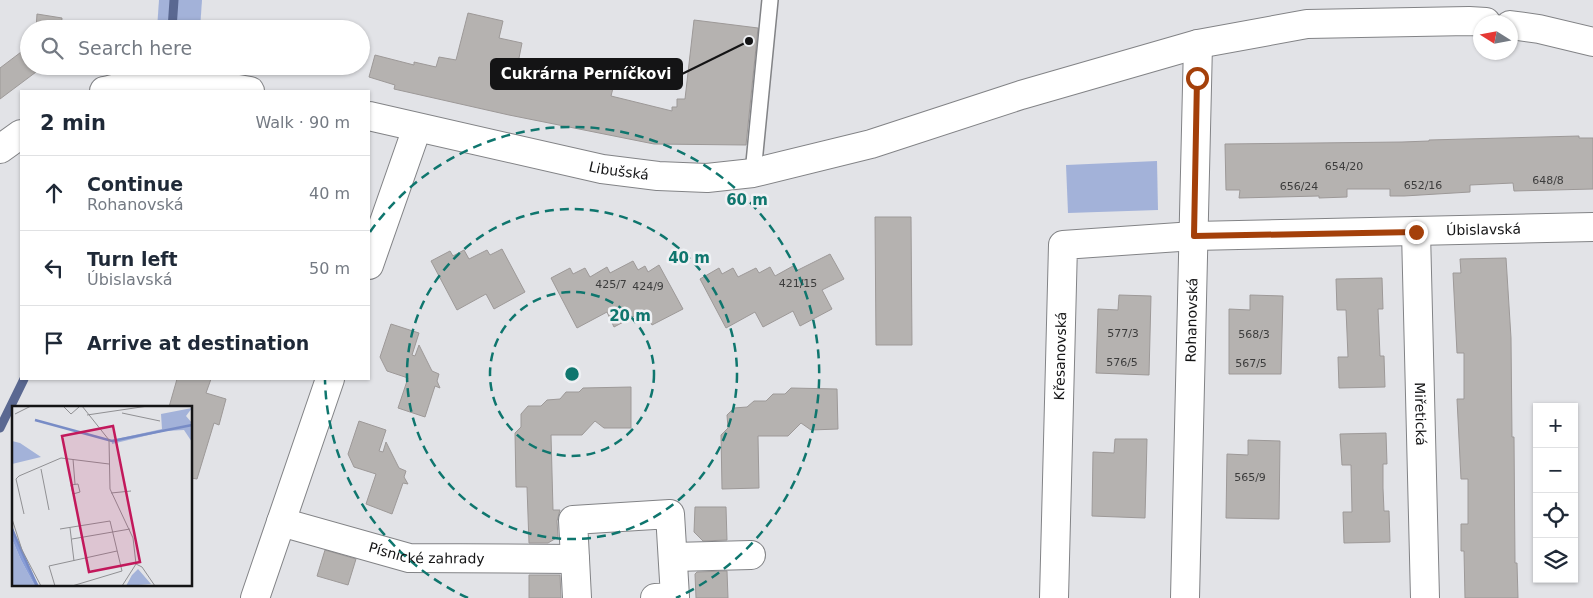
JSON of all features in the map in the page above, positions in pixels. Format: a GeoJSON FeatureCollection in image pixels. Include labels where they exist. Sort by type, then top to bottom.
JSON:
{"type":"FeatureCollection","features":[{"type":"Feature","properties":{"kind":"street","name":"Libušská"},"geometry":{"type":"LineString","coordinates":[[370,116],[602,169],[658,176],[707,178],[753,172],[871,144],[1039,89],[1198,44],[1307,24],[1473,21]]}},
{"type":"Feature","properties":{"kind":"street"},"geometry":{"type":"LineString","coordinates":[[1518,26],[1539,29],[1593,42]]}},
{"type":"Feature","properties":{"kind":"street","name":"Rohanovská"},"geometry":{"type":"LineString","coordinates":[[1185,598],[1198,44]]}},
{"type":"Feature","properties":{"kind":"street"},"geometry":{"type":"LineString","coordinates":[[109,90],[145,83],[176,82],[215,85],[244,90]]}},
{"type":"Feature","properties":{"kind":"street"},"geometry":{"type":"LineString","coordinates":[[370,262],[417,128]]}},
{"type":"Feature","properties":{"kind":"street"},"geometry":{"type":"LineString","coordinates":[[0,149],[20,135]]}},
{"type":"Feature","properties":{"kind":"street","name":"Úbislavská"},"geometry":{"type":"LineString","coordinates":[[1194,236],[1593,227]]}},
{"type":"Feature","properties":{"kind":"street","name":"Miřetická"},"geometry":{"type":"LineString","coordinates":[[1416,232],[1425,598]]}},
{"type":"Feature","properties":{"kind":"street","name":"Křesanovská"},"geometry":{"type":"LineString","coordinates":[[1054,598],[1063,245],[1194,236]]}},
{"type":"Feature","properties":{"kind":"street"},"geometry":{"type":"LineString","coordinates":[[255,598],[330,380]]}},
{"type":"Feature","properties":{"kind":"street"},"geometry":{"type":"LineString","coordinates":[[577,598],[573,520],[670,514],[675,597],[655,598]]}},
{"type":"Feature","properties":{"kind":"street","name":"Písnické zahrady"},"geometry":{"type":"LineString","coordinates":[[281,522],[409,558],[575,559]]}},
{"type":"Feature","properties":{"kind":"street"},"geometry":{"type":"LineString","coordinates":[[673,557],[751,555]]}},
{"type":"Feature","properties":{"kind":"lane"},"geometry":{"type":"LineString","coordinates":[[753,172],[770,0]]}},
{"type":"Feature","properties":{"kind":"shaded area"},"geometry":{"type":"Polygon","coordinates":[[[159,0],[202,0],[201,20],[158,20],[159,0]]]}},
{"type":"Feature","properties":{"kind":"shaded area"},"geometry":{"type":"Polygon","coordinates":[[[1157,161],[1158,210],[1068,213],[1066,165],[1157,161]]]}},
{"type":"Feature","properties":{"kind":"building"},"geometry":{"type":"Polygon","coordinates":[[[468,13],[503,21],[499,38],[522,43],[515,78],[567,88],[571,68],[594,72],[591,83],[613,88],[611,96],[672,111],[672,107],[677,107],[677,99],[685,99],[694,20],[758,28],[746,145],[654,144],[509,115],[394,89],[395,85],[369,77],[375,55],[414,65],[414,62],[436,67],[439,57],[456,60],[468,13]]]}},
{"type":"Feature","properties":{"kind":"building"},"geometry":{"type":"Polygon","coordinates":[[[37,14],[62,18],[62,20],[37,20],[37,14]]]}},
{"type":"Feature","properties":{"kind":"building"},"geometry":{"type":"Polygon","coordinates":[[[20,53],[20,75],[32,75],[0,99],[0,68],[20,53]]]}},
{"type":"Feature","properties":{"kind":"building"},"geometry":{"type":"Polygon","coordinates":[[[1579,136],[1579,138],[1593,138],[1593,189],[1514,191],[1513,183],[1470,185],[1470,192],[1404,196],[1390,196],[1390,189],[1347,189],[1347,197],[1319,198],[1319,196],[1239,198],[1240,190],[1226,190],[1225,144],[1402,142],[1579,136]]]}},
{"type":"Feature","properties":{"kind":"building"},"geometry":{"type":"Polygon","coordinates":[[[875,217],[911,217],[912,345],[876,345],[875,217]]]}},
{"type":"Feature","properties":{"kind":"building"},"geometry":{"type":"Polygon","coordinates":[[[502,249],[525,292],[494,309],[486,294],[457,310],[431,261],[450,251],[453,256],[464,250],[469,259],[487,250],[490,255],[502,249]]]}},
{"type":"Feature","properties":{"kind":"building"},"geometry":{"type":"Polygon","coordinates":[[[830,254],[844,279],[822,290],[832,309],[800,326],[793,311],[763,327],[755,312],[726,328],[700,279],[719,268],[722,274],[733,268],[738,277],[756,268],[759,273],[770,267],[775,276],[793,266],[796,271],[830,254]]]}},
{"type":"Feature","properties":{"kind":"building"},"geometry":{"type":"Polygon","coordinates":[[[1506,258],[1511,338],[1515,563],[1517,563],[1518,598],[1465,598],[1464,551],[1461,551],[1461,524],[1468,524],[1468,479],[1461,479],[1457,399],[1464,399],[1464,353],[1457,353],[1453,273],[1461,273],[1460,259],[1506,258]]]}},
{"type":"Feature","properties":{"kind":"building"},"geometry":{"type":"Polygon","coordinates":[[[633,261],[638,270],[645,266],[648,272],[659,265],[683,309],[652,325],[644,311],[614,327],[607,312],[577,328],[551,278],[570,268],[573,274],[585,268],[590,277],[607,267],[610,273],[633,261]]]}},
{"type":"Feature","properties":{"kind":"building"},"geometry":{"type":"Polygon","coordinates":[[[1382,278],[1383,309],[1378,309],[1380,356],[1384,356],[1385,387],[1339,388],[1338,357],[1348,357],[1346,310],[1337,310],[1336,279],[1382,278]]]}},
{"type":"Feature","properties":{"kind":"building"},"geometry":{"type":"Polygon","coordinates":[[[1119,295],[1151,296],[1149,375],[1096,373],[1098,309],[1118,310],[1119,295]]]}},
{"type":"Feature","properties":{"kind":"building"},"geometry":{"type":"Polygon","coordinates":[[[1250,295],[1283,296],[1281,374],[1229,374],[1229,309],[1250,310],[1250,295]]]}},
{"type":"Feature","properties":{"kind":"building"},"geometry":{"type":"Polygon","coordinates":[[[391,324],[419,333],[412,355],[415,356],[419,345],[432,371],[439,374],[437,381],[440,388],[435,386],[425,417],[398,408],[408,378],[387,371],[380,357],[391,324]]]}},
{"type":"Feature","properties":{"kind":"building"},"geometry":{"type":"Polygon","coordinates":[[[177,380],[211,380],[206,393],[226,399],[219,425],[214,423],[197,479],[192,478],[192,406],[169,406],[177,380]]]}},
{"type":"Feature","properties":{"kind":"building"},"geometry":{"type":"Polygon","coordinates":[[[631,387],[631,428],[604,428],[595,421],[582,435],[551,435],[553,510],[560,510],[557,521],[558,537],[548,543],[529,543],[527,487],[516,487],[515,433],[521,427],[521,414],[528,406],[541,406],[547,400],[560,399],[566,392],[579,392],[583,388],[631,387]]]}},
{"type":"Feature","properties":{"kind":"building"},"geometry":{"type":"Polygon","coordinates":[[[791,388],[837,389],[838,429],[811,430],[801,423],[788,436],[758,436],[759,488],[722,489],[721,435],[728,428],[727,415],[734,408],[747,407],[754,401],[766,401],[773,394],[785,394],[791,388]]]}},
{"type":"Feature","properties":{"kind":"building"},"geometry":{"type":"Polygon","coordinates":[[[359,421],[386,430],[379,451],[383,452],[386,442],[399,468],[406,471],[404,477],[408,484],[403,483],[392,514],[366,504],[376,474],[354,467],[348,454],[359,421]]]}},
{"type":"Feature","properties":{"kind":"building"},"geometry":{"type":"Polygon","coordinates":[[[1386,433],[1387,464],[1383,464],[1383,488],[1384,511],[1389,511],[1390,542],[1344,543],[1343,512],[1352,512],[1351,465],[1342,465],[1340,434],[1386,433]]]}},
{"type":"Feature","properties":{"kind":"building"},"geometry":{"type":"Polygon","coordinates":[[[1115,439],[1147,439],[1145,518],[1092,516],[1093,452],[1114,453],[1115,439]]]}},
{"type":"Feature","properties":{"kind":"building"},"geometry":{"type":"Polygon","coordinates":[[[1248,440],[1280,441],[1279,519],[1226,518],[1227,454],[1248,455],[1248,440]]]}},
{"type":"Feature","properties":{"kind":"building"},"geometry":{"type":"Polygon","coordinates":[[[695,507],[726,507],[727,540],[703,541],[694,532],[695,507]]]}},
{"type":"Feature","properties":{"kind":"building"},"geometry":{"type":"Polygon","coordinates":[[[325,550],[356,559],[348,585],[317,576],[325,550]]]}},
{"type":"Feature","properties":{"kind":"building"},"geometry":{"type":"Polygon","coordinates":[[[727,571],[728,598],[696,598],[695,574],[697,572],[727,571]]]}},
{"type":"Feature","properties":{"kind":"building"},"geometry":{"type":"Polygon","coordinates":[[[529,575],[560,575],[561,598],[529,598],[529,575]]]}},
{"type":"Feature","properties":{"kind":"waterway"},"geometry":{"type":"LineString","coordinates":[[173,20],[174,0]]}},
{"type":"Feature","properties":{"kind":"waterway"},"geometry":{"type":"LineString","coordinates":[[0,428],[24,380]]}},
{"type":"Feature","properties":{"kind":"place","name":"Cukrárna Perníčkovi"},"geometry":{"type":"Point","coordinates":[749,41]}},
{"type":"Feature","properties":{"kind":"route"},"geometry":{"type":"LineString","coordinates":[[1197,78],[1194,236],[1416,232]]}}]}
